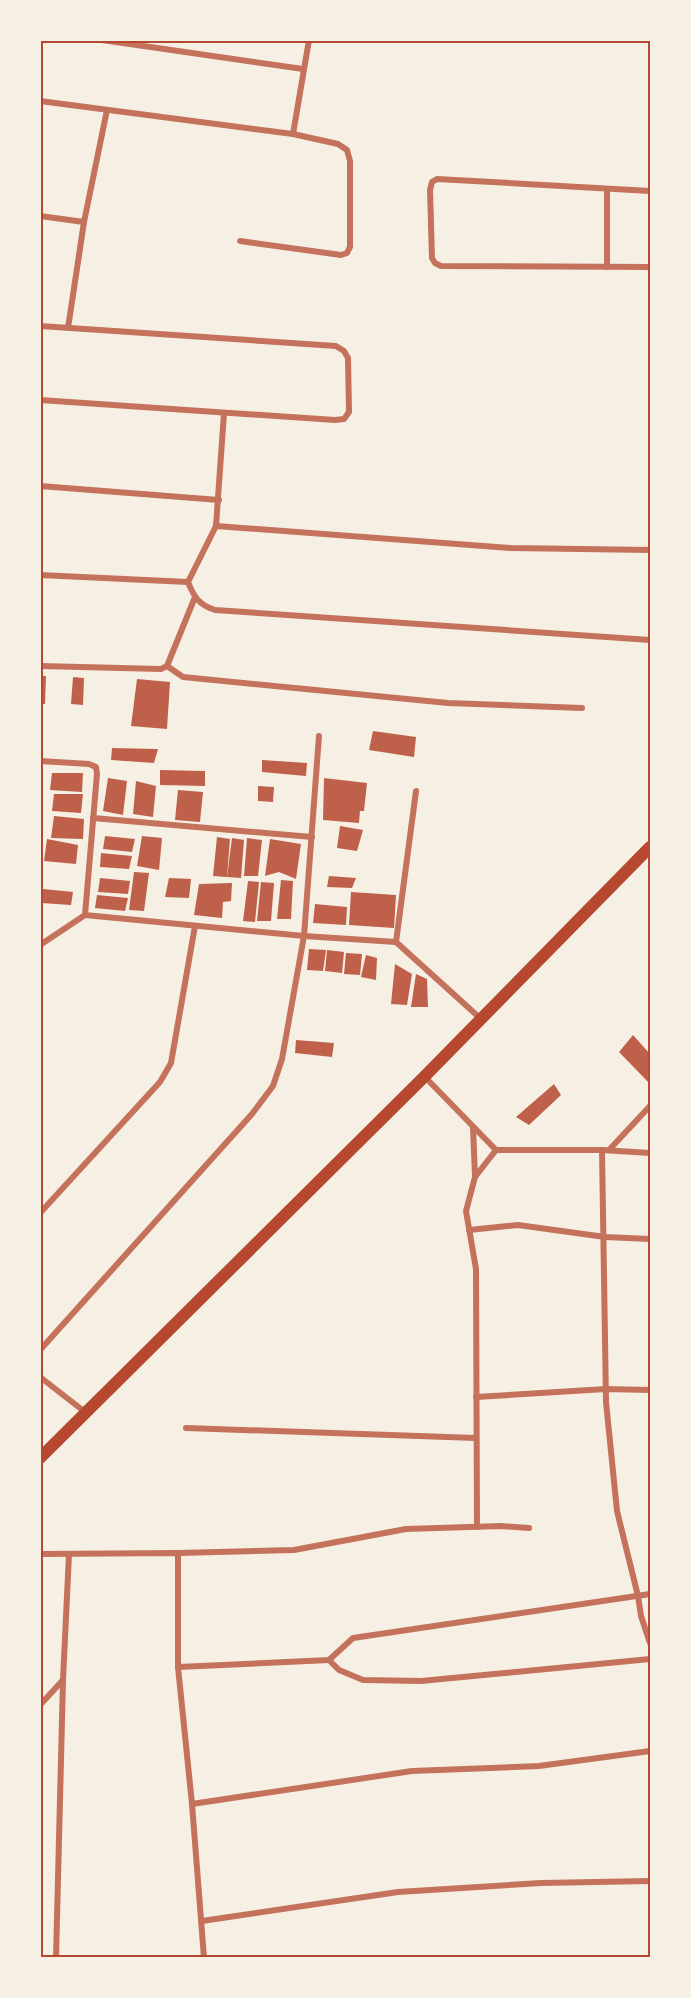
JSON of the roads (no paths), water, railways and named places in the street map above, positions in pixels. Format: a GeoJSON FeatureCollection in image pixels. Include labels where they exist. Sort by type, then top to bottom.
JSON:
{"type":"FeatureCollection","features":[{"type":"Feature","properties":{"kind":"main road"},"geometry":{"type":"LineString","coordinates":[[40,1458],[424,1077],[651,847]]}},
{"type":"Feature","properties":{"kind":"street"},"geometry":{"type":"LineString","coordinates":[[102,40],[303,69]]}},
{"type":"Feature","properties":{"kind":"street"},"geometry":{"type":"LineString","coordinates":[[293,134],[309,40]]}},
{"type":"Feature","properties":{"kind":"street"},"geometry":{"type":"LineString","coordinates":[[40,101],[293,134],[338,144],[346,150],[350,161],[350,247],[347,253],[341,255],[240,241]]}},
{"type":"Feature","properties":{"kind":"street"},"geometry":{"type":"LineString","coordinates":[[68,327],[84,222],[107,110]]}},
{"type":"Feature","properties":{"kind":"street"},"geometry":{"type":"LineString","coordinates":[[651,191],[437,179],[432,182],[430,190],[432,258],[441,266],[651,267]]}},
{"type":"Feature","properties":{"kind":"street"},"geometry":{"type":"LineString","coordinates":[[607,189],[607,267]]}},
{"type":"Feature","properties":{"kind":"street"},"geometry":{"type":"LineString","coordinates":[[40,216],[84,222]]}},
{"type":"Feature","properties":{"kind":"street"},"geometry":{"type":"LineString","coordinates":[[40,326],[336,346],[344,351],[348,358],[349,412],[344,419],[40,400]]}},
{"type":"Feature","properties":{"kind":"street"},"geometry":{"type":"LineString","coordinates":[[188,582],[216,526],[224,413]]}},
{"type":"Feature","properties":{"kind":"street"},"geometry":{"type":"LineString","coordinates":[[40,486],[219,500]]}},
{"type":"Feature","properties":{"kind":"street"},"geometry":{"type":"LineString","coordinates":[[216,526],[511,548],[651,550]]}},
{"type":"Feature","properties":{"kind":"street"},"geometry":{"type":"LineString","coordinates":[[40,575],[188,582]]}},
{"type":"Feature","properties":{"kind":"street"},"geometry":{"type":"LineString","coordinates":[[188,582],[202,606],[215,610],[651,640]]}},
{"type":"Feature","properties":{"kind":"street"},"geometry":{"type":"LineString","coordinates":[[40,666],[160,669],[167,666],[195,597]]}},
{"type":"Feature","properties":{"kind":"street"},"geometry":{"type":"LineString","coordinates":[[167,666],[183,677],[448,703],[582,708]]}},
{"type":"Feature","properties":{"kind":"street"},"geometry":{"type":"LineString","coordinates":[[40,1350],[252,1114],[273,1086],[282,1059],[304,936],[320,736]]}},
{"type":"Feature","properties":{"kind":"street"},"geometry":{"type":"LineString","coordinates":[[40,761],[89,764],[96,767],[85,915]]}},
{"type":"Feature","properties":{"kind":"street"},"geometry":{"type":"LineString","coordinates":[[396,942],[416,790]]}},
{"type":"Feature","properties":{"kind":"street"},"geometry":{"type":"LineString","coordinates":[[93,818],[312,837]]}},
{"type":"Feature","properties":{"kind":"street"},"geometry":{"type":"LineString","coordinates":[[40,945],[85,915],[304,936],[396,942],[481,1019]]}},
{"type":"Feature","properties":{"kind":"street"},"geometry":{"type":"LineString","coordinates":[[40,1214],[160,1082],[171,1063],[195,926]]}},
{"type":"Feature","properties":{"kind":"street"},"geometry":{"type":"LineString","coordinates":[[424,1077],[496,1150],[606,1150],[651,1153]]}},
{"type":"Feature","properties":{"kind":"street"},"geometry":{"type":"LineString","coordinates":[[651,1106],[606,1150],[604,1237],[606,1389],[617,1511],[638,1596],[640,1616],[651,1643]]}},
{"type":"Feature","properties":{"kind":"street"},"geometry":{"type":"LineString","coordinates":[[473,1126],[475,1177],[466,1211],[476,1269],[477,1527]]}},
{"type":"Feature","properties":{"kind":"street"},"geometry":{"type":"LineString","coordinates":[[475,1177],[496,1150]]}},
{"type":"Feature","properties":{"kind":"street"},"geometry":{"type":"LineString","coordinates":[[470,1230],[518,1225],[604,1237],[651,1239]]}},
{"type":"Feature","properties":{"kind":"street"},"geometry":{"type":"LineString","coordinates":[[40,1377],[85,1412]]}},
{"type":"Feature","properties":{"kind":"street"},"geometry":{"type":"LineString","coordinates":[[476,1396],[606,1389],[651,1390]]}},
{"type":"Feature","properties":{"kind":"street"},"geometry":{"type":"LineString","coordinates":[[186,1428],[476,1438]]}},
{"type":"Feature","properties":{"kind":"street"},"geometry":{"type":"LineString","coordinates":[[40,1554],[294,1550],[406,1529],[529,1528]]}},
{"type":"Feature","properties":{"kind":"street"},"geometry":{"type":"LineString","coordinates":[[178,1553],[178,1667],[204,1958]]}},
{"type":"Feature","properties":{"kind":"street"},"geometry":{"type":"LineString","coordinates":[[56,1958],[63,1680],[69,1554]]}},
{"type":"Feature","properties":{"kind":"street"},"geometry":{"type":"LineString","coordinates":[[178,1667],[329,1660],[352,1638],[651,1594]]}},
{"type":"Feature","properties":{"kind":"street"},"geometry":{"type":"LineString","coordinates":[[329,1660],[339,1670],[363,1680],[422,1681],[651,1659]]}},
{"type":"Feature","properties":{"kind":"street"},"geometry":{"type":"LineString","coordinates":[[40,1705],[63,1680]]}},
{"type":"Feature","properties":{"kind":"street"},"geometry":{"type":"LineString","coordinates":[[192,1804],[412,1771],[539,1766],[651,1750]]}},
{"type":"Feature","properties":{"kind":"street"},"geometry":{"type":"LineString","coordinates":[[202,1921],[398,1892],[541,1883],[651,1881]]}}]}
